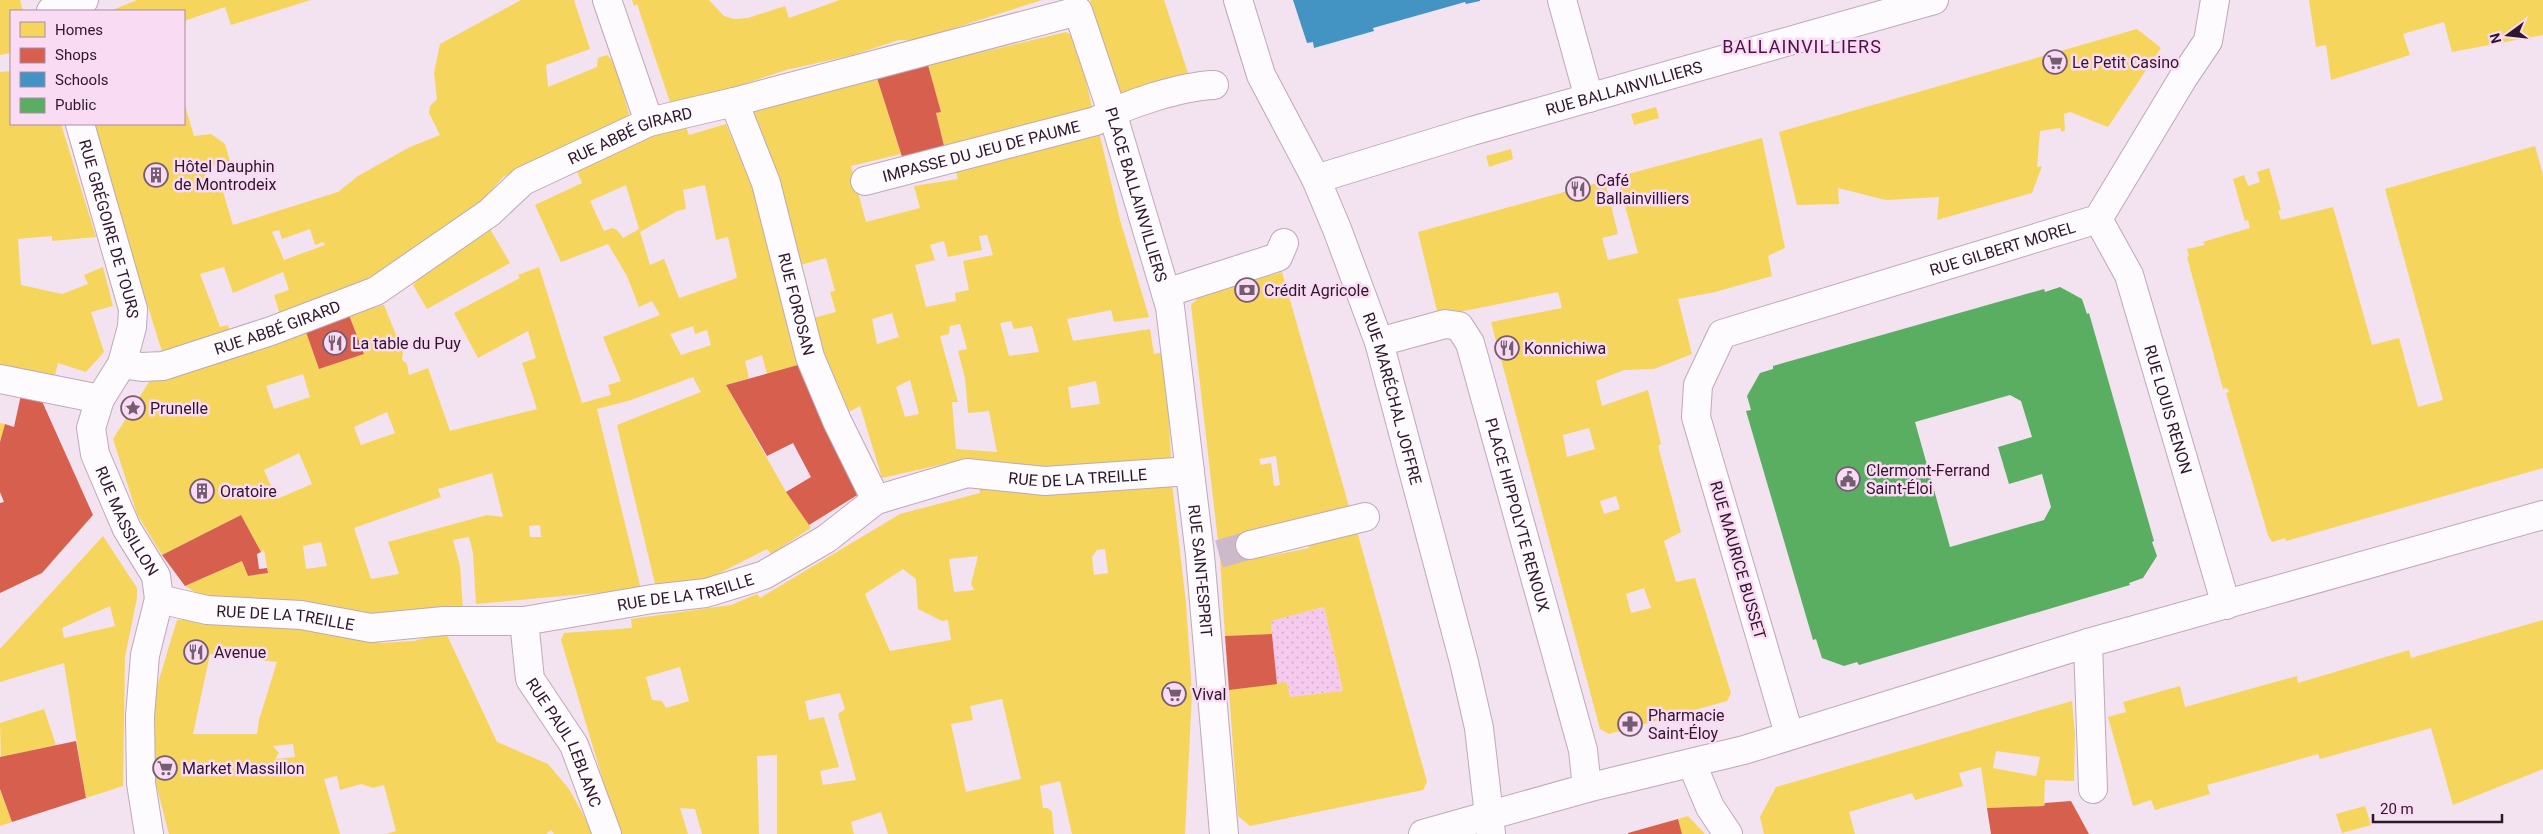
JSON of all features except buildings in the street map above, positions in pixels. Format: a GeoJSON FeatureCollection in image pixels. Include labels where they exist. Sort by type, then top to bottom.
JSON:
{"type":"FeatureCollection","features":[{"type":"Feature","properties":{"kind":"street"},"geometry":{"type":"LineString","coordinates":[[54,10],[84,0]]}},
{"type":"Feature","properties":{"kind":"street"},"geometry":{"type":"LineString","coordinates":[[607,0],[649,122]]}},
{"type":"Feature","properties":{"kind":"street","name":"RUE MARÉCHAL JOFFRE"},"geometry":{"type":"LineString","coordinates":[[1238,0],[1261,75],[1316,179],[1337,229],[1379,342],[1464,662],[1479,728],[1490,825]]}},
{"type":"Feature","properties":{"kind":"street"},"geometry":{"type":"LineString","coordinates":[[1562,0],[1589,98]]}},
{"type":"Feature","properties":{"kind":"street","name":"RUE BALLAINVILLIERS"},"geometry":{"type":"LineString","coordinates":[[1316,179],[1589,98],[1934,0]]}},
{"type":"Feature","properties":{"kind":"street","name":"RUE GILBERT MOREL"},"geometry":{"type":"LineString","coordinates":[[1698,385],[1722,334],[2098,219],[2183,78],[2208,41],[2215,0]]}},
{"type":"Feature","properties":{"kind":"street","name":"RUE ABBÉ GIRARD"},"geometry":{"type":"LineString","coordinates":[[122,364],[142,367],[163,366],[271,331],[376,291],[489,213],[523,181],[649,122],[734,102],[1078,11],[1106,113]]}},
{"type":"Feature","properties":{"kind":"street","name":"PLACE BALLAINVILLIERS"},"geometry":{"type":"LineString","coordinates":[[1214,85],[1196,86],[1106,113],[1168,300],[1278,257],[1284,243]]}},
{"type":"Feature","properties":{"kind":"street","name":"RUE FOROSAN"},"geometry":{"type":"LineString","coordinates":[[734,102],[766,183],[810,357],[837,421],[876,500]]}},
{"type":"Feature","properties":{"kind":"street","name":"IMPASSE DU JEU DE PAUME"},"geometry":{"type":"LineString","coordinates":[[865,181],[1106,113]]}},
{"type":"Feature","properties":{"kind":"street","name":"RUE GRÉGOIRE DE TOURS"},"geometry":{"type":"LineString","coordinates":[[80,125],[129,289],[132,327],[122,364]]}},
{"type":"Feature","properties":{"kind":"street","name":"RUE LOUIS RENON"},"geometry":{"type":"LineString","coordinates":[[2098,219],[2129,275],[2226,606]]}},
{"type":"Feature","properties":{"kind":"street","name":"RUE SAINT-ESPRIT"},"geometry":{"type":"LineString","coordinates":[[1168,300],[1190,471],[1210,555],[1224,834]]}},
{"type":"Feature","properties":{"kind":"street","name":"PLACE HIPPOLYTE RENOUX"},"geometry":{"type":"LineString","coordinates":[[1379,342],[1445,324],[1459,326],[1470,343],[1583,750],[1587,788]]}},
{"type":"Feature","properties":{"kind":"street","name":"RUE MASSILLON"},"geometry":{"type":"LineString","coordinates":[[122,364],[100,400],[91,428],[95,454],[127,529],[156,576],[159,599],[145,655],[140,716],[141,783],[149,834]]}},
{"type":"Feature","properties":{"kind":"street"},"geometry":{"type":"LineString","coordinates":[[0,378],[100,400]]}},
{"type":"Feature","properties":{"kind":"street","name":"RUE MAURICE BUSSET"},"geometry":{"type":"LineString","coordinates":[[1698,385],[1696,417],[1788,734]]}},
{"type":"Feature","properties":{"kind":"street","name":"RUE DE LA TREILLE"},"geometry":{"type":"LineString","coordinates":[[159,599],[207,610],[301,615],[371,628],[444,621],[524,621],[652,599],[706,593],[764,575],[826,539],[876,500],[967,473],[1045,481],[1190,471]]}},
{"type":"Feature","properties":{"kind":"street"},"geometry":{"type":"LineString","coordinates":[[1423,834],[1490,825],[1587,788],[1744,750],[1788,734],[2088,643],[2226,606],[2543,515]]}},
{"type":"Feature","properties":{"kind":"street"},"geometry":{"type":"LineString","coordinates":[[1250,545],[1366,517]]}},
{"type":"Feature","properties":{"kind":"street","name":"RUE PAUL LEBLANC"},"geometry":{"type":"LineString","coordinates":[[524,621],[530,678],[574,745],[607,834]]}},
{"type":"Feature","properties":{"kind":"street"},"geometry":{"type":"LineString","coordinates":[[2088,643],[2093,790]]}},
{"type":"Feature","properties":{"kind":"street"},"geometry":{"type":"LineString","coordinates":[[1692,764],[1710,807],[1728,834]]}},
{"type":"Feature","properties":{"kind":"shaded area"},"geometry":{"type":"Polygon","coordinates":[[[1324,607],[1343,691],[1290,697],[1287,683],[1277,684],[1271,621],[1324,607]]]}},
{"type":"Feature","properties":{"kind":"tunnel"},"geometry":{"type":"LineString","coordinates":[[1219,554],[1250,545]]}},
{"type":"Feature","properties":{"kind":"place","name":"Le Petit Casino"},"geometry":{"type":"Point","coordinates":[2055,62]}},
{"type":"Feature","properties":{"kind":"place","name":"Hôtel Dauphin de Montrodeix"},"geometry":{"type":"Point","coordinates":[156,175]}},
{"type":"Feature","properties":{"kind":"place","name":"Café Ballainvilliers"},"geometry":{"type":"Point","coordinates":[1578,189]}},
{"type":"Feature","properties":{"kind":"place","name":"Crédit Agricole"},"geometry":{"type":"Point","coordinates":[1247,290]}},
{"type":"Feature","properties":{"kind":"place","name":"La table du Puy"},"geometry":{"type":"Point","coordinates":[335,343]}},
{"type":"Feature","properties":{"kind":"place","name":"Konnichiwa"},"geometry":{"type":"Point","coordinates":[1507,348]}},
{"type":"Feature","properties":{"kind":"place","name":"Prunelle"},"geometry":{"type":"Point","coordinates":[133,408]}},
{"type":"Feature","properties":{"kind":"place","name":"Clermont-Ferrand Saint-Éloi"},"geometry":{"type":"Point","coordinates":[1848,479]}},
{"type":"Feature","properties":{"kind":"place","name":"Oratoire"},"geometry":{"type":"Point","coordinates":[202,491]}},
{"type":"Feature","properties":{"kind":"place","name":"Avenue"},"geometry":{"type":"Point","coordinates":[196,652]}},
{"type":"Feature","properties":{"kind":"place","name":"Vival"},"geometry":{"type":"Point","coordinates":[1174,694]}},
{"type":"Feature","properties":{"kind":"place","name":"Pharmacie Saint-Éloy"},"geometry":{"type":"Point","coordinates":[1630,724]}},
{"type":"Feature","properties":{"kind":"place","name":"Market Massillon"},"geometry":{"type":"Point","coordinates":[165,768]}},
{"type":"Feature","properties":{"kind":"district","name":"BALLAINVILLIERS"},"geometry":{"type":"Point","coordinates":[1802,46]}}]}
